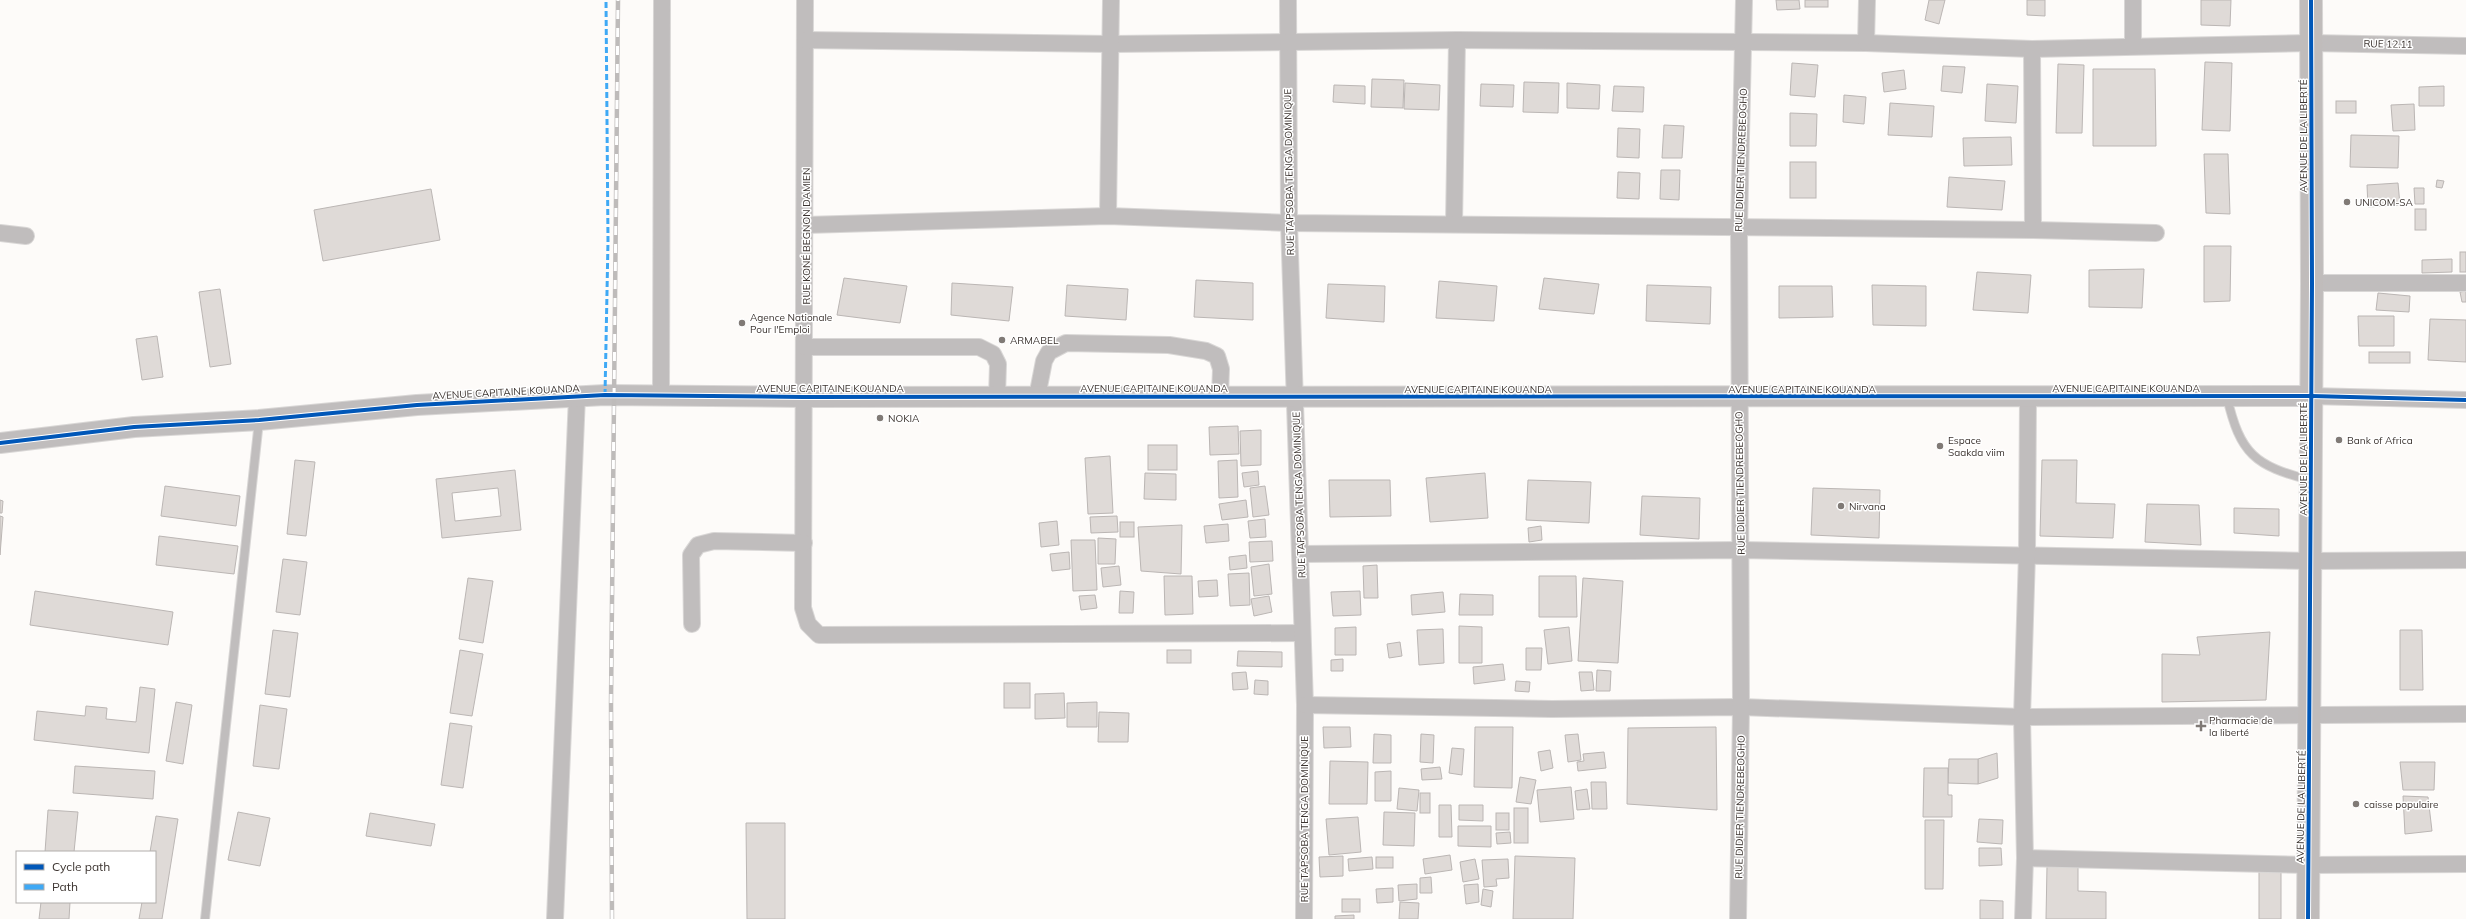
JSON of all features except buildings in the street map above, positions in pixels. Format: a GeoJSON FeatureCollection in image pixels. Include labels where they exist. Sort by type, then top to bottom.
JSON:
{"type":"FeatureCollection","features":[{"type":"Feature","properties":{"kind":"main road","name":"AVENUE DE LA LIBERTÉ"},"geometry":{"type":"LineString","coordinates":[[2308,919],[2312,283],[2311,0]]}},
{"type":"Feature","properties":{"kind":"street"},"geometry":{"type":"LineString","coordinates":[[661,394],[662,0]]}},
{"type":"Feature","properties":{"kind":"street","name":"RUE KONÉ BEGNON DAMIEN"},"geometry":{"type":"LineString","coordinates":[[806,0],[803,608],[808,624],[819,635],[1302,633]]}},
{"type":"Feature","properties":{"kind":"street"},"geometry":{"type":"LineString","coordinates":[[1108,216],[1112,44],[1111,0]]}},
{"type":"Feature","properties":{"kind":"street","name":"RUE TAPSOBA TENGA DOMINIQUE"},"geometry":{"type":"LineString","coordinates":[[1288,0],[1289,223],[1296,396],[1305,705],[1304,919]]}},
{"type":"Feature","properties":{"kind":"street","name":"RUE DIDIER TIENDREBEOGHO"},"geometry":{"type":"LineString","coordinates":[[1738,919],[1741,707],[1739,228],[1744,0]]}},
{"type":"Feature","properties":{"kind":"street"},"geometry":{"type":"LineString","coordinates":[[1866,43],[1867,0]]}},
{"type":"Feature","properties":{"kind":"street"},"geometry":{"type":"LineString","coordinates":[[2133,0],[2133,45]]}},
{"type":"Feature","properties":{"kind":"street","name":"RUE 12.11"},"geometry":{"type":"LineString","coordinates":[[805,40],[1112,44],[1457,40],[1744,42],[1866,43],[2032,49],[2133,45],[2311,43],[2466,46]]}},
{"type":"Feature","properties":{"kind":"street"},"geometry":{"type":"LineString","coordinates":[[1454,224],[1457,40]]}},
{"type":"Feature","properties":{"kind":"street"},"geometry":{"type":"LineString","coordinates":[[2032,49],[2033,230]]}},
{"type":"Feature","properties":{"kind":"street"},"geometry":{"type":"LineString","coordinates":[[806,225],[1108,216],[1289,223],[2033,230],[2156,234]]}},
{"type":"Feature","properties":{"kind":"street"},"geometry":{"type":"LineString","coordinates":[[0,233],[26,236]]}},
{"type":"Feature","properties":{"kind":"street"},"geometry":{"type":"LineString","coordinates":[[2312,283],[2466,283]]}},
{"type":"Feature","properties":{"kind":"street"},"geometry":{"type":"LineString","coordinates":[[1037,396],[1044,361],[1049,352],[1066,343],[1169,345],[1206,351],[1217,356],[1221,369],[1220,396]]}},
{"type":"Feature","properties":{"kind":"street"},"geometry":{"type":"LineString","coordinates":[[805,347],[979,348],[993,354],[998,364],[997,397]]}},
{"type":"Feature","properties":{"kind":"street","name":"AVENUE CAPITAINE KOUANDA"},"geometry":{"type":"LineString","coordinates":[[0,443],[134,427],[259,420],[417,405],[577,396],[661,394],[804,397],[2311,396]]}},
{"type":"Feature","properties":{"kind":"street"},"geometry":{"type":"LineString","coordinates":[[555,919],[577,396]]}},
{"type":"Feature","properties":{"kind":"street"},"geometry":{"type":"LineString","coordinates":[[2024,919],[2025,858],[2022,717],[2027,554],[2028,396]]}},
{"type":"Feature","properties":{"kind":"street"},"geometry":{"type":"LineString","coordinates":[[2311,396],[2466,400]]}},
{"type":"Feature","properties":{"kind":"street"},"geometry":{"type":"LineString","coordinates":[[692,624],[692,555],[698,545],[714,541],[804,542]]}},
{"type":"Feature","properties":{"kind":"street"},"geometry":{"type":"LineString","coordinates":[[1301,554],[1741,550],[2027,554],[2310,561],[2466,560]]}},
{"type":"Feature","properties":{"kind":"street"},"geometry":{"type":"LineString","coordinates":[[1305,705],[1552,709],[1741,707],[2022,717],[2466,714]]}},
{"type":"Feature","properties":{"kind":"street"},"geometry":{"type":"LineString","coordinates":[[2025,858],[2308,865],[2466,864]]}},
{"type":"Feature","properties":{"kind":"lane"},"geometry":{"type":"LineString","coordinates":[[2227,396],[2234,425],[2244,445],[2261,463],[2282,473],[2310,480]]}},
{"type":"Feature","properties":{"kind":"lane"},"geometry":{"type":"LineString","coordinates":[[205,919],[259,420]]}},
{"type":"Feature","properties":{"kind":"railway"},"geometry":{"type":"LineString","coordinates":[[612,919],[611,703],[618,0]]}},
{"type":"Feature","properties":{"kind":"marked path"},"geometry":{"type":"LineString","coordinates":[[605,395],[608,241],[606,0]]}},
{"type":"Feature","properties":{"kind":"cycle path"},"geometry":{"type":"LineString","coordinates":[[2308,919],[2312,283],[2311,0]]}},
{"type":"Feature","properties":{"kind":"cycle path"},"geometry":{"type":"LineString","coordinates":[[0,443],[134,427],[259,420],[417,405],[605,395],[804,397],[2311,396],[2466,400]]}},
{"type":"Feature","properties":{"kind":"place","name":"UNICOM-SA"},"geometry":{"type":"Point","coordinates":[2347,202]}},
{"type":"Feature","properties":{"kind":"place","name":"Agence Nationale Pour l'Emploi"},"geometry":{"type":"Point","coordinates":[742,323]}},
{"type":"Feature","properties":{"kind":"place","name":"ARMABEL"},"geometry":{"type":"Point","coordinates":[1002,340]}},
{"type":"Feature","properties":{"kind":"place","name":"NOKIA"},"geometry":{"type":"Point","coordinates":[880,418]}},
{"type":"Feature","properties":{"kind":"place","name":"Bank of Africa"},"geometry":{"type":"Point","coordinates":[2339,440]}},
{"type":"Feature","properties":{"kind":"place","name":"Espace Saakda viim"},"geometry":{"type":"Point","coordinates":[1940,446]}},
{"type":"Feature","properties":{"kind":"place","name":"Nirvana"},"geometry":{"type":"Point","coordinates":[1841,506]}},
{"type":"Feature","properties":{"kind":"place","name":"Pharmacie de la liberté"},"geometry":{"type":"Point","coordinates":[2201,726]}},
{"type":"Feature","properties":{"kind":"place","name":"caisse populaire"},"geometry":{"type":"Point","coordinates":[2356,804]}}]}
